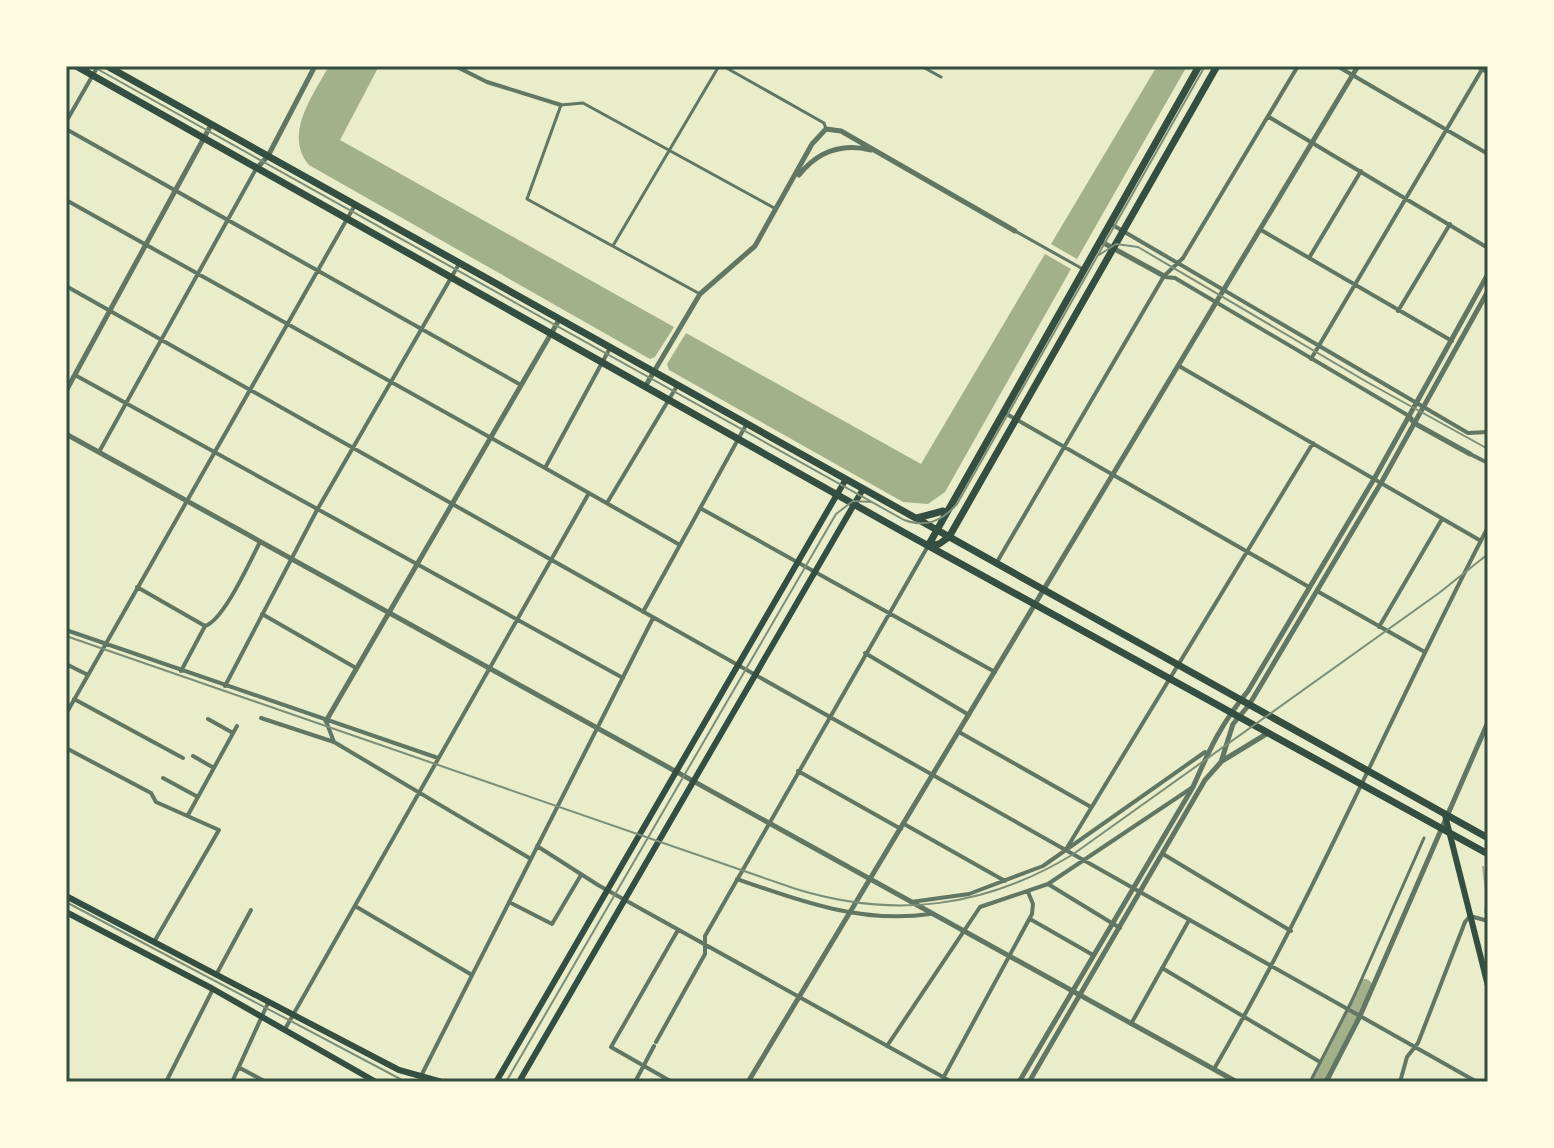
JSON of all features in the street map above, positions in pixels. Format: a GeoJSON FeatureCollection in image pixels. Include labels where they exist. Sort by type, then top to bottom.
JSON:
{"type":"FeatureCollection","features":[{"type":"Feature","properties":{"kind":"highway"},"geometry":{"type":"LineString","coordinates":[[76,66],[928,546],[1488,854]]}},
{"type":"Feature","properties":{"kind":"highway"},"geometry":{"type":"LineString","coordinates":[[107,66],[1488,838]]}},
{"type":"Feature","properties":{"kind":"highway"},"geometry":{"type":"LineString","coordinates":[[928,546],[945,510],[1199,66]]}},
{"type":"Feature","properties":{"kind":"highway"},"geometry":{"type":"LineString","coordinates":[[928,546],[939,544],[949,537],[1217,66]]}},
{"type":"Feature","properties":{"kind":"highway"},"geometry":{"type":"LineString","coordinates":[[913,518],[928,518],[945,510]]}},
{"type":"Feature","properties":{"kind":"main road"},"geometry":{"type":"LineString","coordinates":[[496,1082],[846,479]]}},
{"type":"Feature","properties":{"kind":"main road"},"geometry":{"type":"LineString","coordinates":[[519,1082],[863,489]]}},
{"type":"Feature","properties":{"kind":"main road"},"geometry":{"type":"LineString","coordinates":[[1445,815],[1488,986]]}},
{"type":"Feature","properties":{"kind":"main road"},"geometry":{"type":"LineString","coordinates":[[66,896],[399,1070],[420,1079],[442,1082]]}},
{"type":"Feature","properties":{"kind":"main road"},"geometry":{"type":"LineString","coordinates":[[66,912],[213,989],[376,1082]]}},
{"type":"Feature","properties":{"kind":"street"},"geometry":{"type":"LineString","coordinates":[[66,122],[98,66]]}},
{"type":"Feature","properties":{"kind":"street"},"geometry":{"type":"LineString","coordinates":[[99,452],[227,218],[256,169],[268,156],[315,66]]}},
{"type":"Feature","properties":{"kind":"street"},"geometry":{"type":"LineString","coordinates":[[455,66],[487,82],[561,105],[583,103],[777,209]]}},
{"type":"Feature","properties":{"kind":"street"},"geometry":{"type":"LineString","coordinates":[[614,244],[668,149],[721,66],[824,123],[826,129]]}},
{"type":"Feature","properties":{"kind":"street"},"geometry":{"type":"LineString","coordinates":[[921,66],[941,77]]}},
{"type":"Feature","properties":{"kind":"street"},"geometry":{"type":"LineString","coordinates":[[995,565],[1164,276],[1178,263],[1298,66]]}},
{"type":"Feature","properties":{"kind":"street"},"geometry":{"type":"LineString","coordinates":[[1337,66],[1488,154]]}},
{"type":"Feature","properties":{"kind":"street"},"geometry":{"type":"LineString","coordinates":[[748,1082],[1045,592],[1358,66]]}},
{"type":"Feature","properties":{"kind":"street"},"geometry":{"type":"LineString","coordinates":[[1311,359],[1483,68]]}},
{"type":"Feature","properties":{"kind":"street"},"geometry":{"type":"LineString","coordinates":[[561,105],[527,199],[614,244],[700,294]]}},
{"type":"Feature","properties":{"kind":"street"},"geometry":{"type":"LineString","coordinates":[[1269,117],[1488,248]]}},
{"type":"Feature","properties":{"kind":"street"},"geometry":{"type":"LineString","coordinates":[[66,391],[211,125]]}},
{"type":"Feature","properties":{"kind":"street"},"geometry":{"type":"LineString","coordinates":[[66,129],[521,385]]}},
{"type":"Feature","properties":{"kind":"street"},"geometry":{"type":"LineString","coordinates":[[826,129],[841,131],[1082,269]]}},
{"type":"Feature","properties":{"kind":"street"},"geometry":{"type":"LineString","coordinates":[[646,385],[700,294],[755,246],[812,144],[826,129]]}},
{"type":"Feature","properties":{"kind":"street"},"geometry":{"type":"LineString","coordinates":[[841,131],[847,139],[845,146]]}},
{"type":"Feature","properties":{"kind":"street"},"geometry":{"type":"LineString","coordinates":[[792,183],[808,164],[845,146],[876,152]]}},
{"type":"Feature","properties":{"kind":"street"},"geometry":{"type":"LineString","coordinates":[[1309,258],[1361,171]]}},
{"type":"Feature","properties":{"kind":"street"},"geometry":{"type":"LineString","coordinates":[[66,200],[680,545]]}},
{"type":"Feature","properties":{"kind":"street"},"geometry":{"type":"LineString","coordinates":[[67,711],[355,205]]}},
{"type":"Feature","properties":{"kind":"street"},"geometry":{"type":"LineString","coordinates":[[1109,223],[1468,433],[1488,432]]}},
{"type":"Feature","properties":{"kind":"street"},"geometry":{"type":"LineString","coordinates":[[1398,311],[1450,224]]}},
{"type":"Feature","properties":{"kind":"street"},"geometry":{"type":"LineString","coordinates":[[1261,230],[1459,345]]}},
{"type":"Feature","properties":{"kind":"street"},"geometry":{"type":"LineString","coordinates":[[1099,241],[1164,276],[1175,278],[1409,416],[1414,423],[1488,463]]}},
{"type":"Feature","properties":{"kind":"street"},"geometry":{"type":"LineString","coordinates":[[225,686],[317,510],[459,264]]}},
{"type":"Feature","properties":{"kind":"street"},"geometry":{"type":"LineString","coordinates":[[1019,1082],[1193,787],[1205,752],[1374,479],[1488,274]]}},
{"type":"Feature","properties":{"kind":"street"},"geometry":{"type":"LineString","coordinates":[[66,286],[1477,1082]]}},
{"type":"Feature","properties":{"kind":"street"},"geometry":{"type":"LineString","coordinates":[[1221,762],[1233,724],[1249,705],[1314,590],[1381,483],[1488,291]]}},
{"type":"Feature","properties":{"kind":"street"},"geometry":{"type":"LineString","coordinates":[[326,721],[559,320]]}},
{"type":"Feature","properties":{"kind":"street"},"geometry":{"type":"LineString","coordinates":[[545,468],[610,348]]}},
{"type":"Feature","properties":{"kind":"street"},"geometry":{"type":"LineString","coordinates":[[1179,366],[1481,541]]}},
{"type":"Feature","properties":{"kind":"street"},"geometry":{"type":"LineString","coordinates":[[75,375],[623,678]]}},
{"type":"Feature","properties":{"kind":"street"},"geometry":{"type":"LineString","coordinates":[[607,503],[677,386]]}},
{"type":"Feature","properties":{"kind":"street"},"geometry":{"type":"LineString","coordinates":[[1002,411],[1423,651]]}},
{"type":"Feature","properties":{"kind":"street"},"geometry":{"type":"LineString","coordinates":[[643,612],[746,424]]}},
{"type":"Feature","properties":{"kind":"street"},"geometry":{"type":"LineString","coordinates":[[66,434],[767,825],[1237,1082]]}},
{"type":"Feature","properties":{"kind":"street"},"geometry":{"type":"LineString","coordinates":[[1065,851],[1170,678],[1180,667],[1313,443]]}},
{"type":"Feature","properties":{"kind":"street"},"geometry":{"type":"LineString","coordinates":[[285,1029],[589,493]]}},
{"type":"Feature","properties":{"kind":"street"},"geometry":{"type":"LineString","coordinates":[[700,508],[995,672]]}},
{"type":"Feature","properties":{"kind":"street"},"geometry":{"type":"LineString","coordinates":[[1379,627],[1442,519]]}},
{"type":"Feature","properties":{"kind":"street"},"geometry":{"type":"LineString","coordinates":[[1214,1069],[1273,967],[1369,772],[1423,651],[1488,527]]}},
{"type":"Feature","properties":{"kind":"street"},"geometry":{"type":"LineString","coordinates":[[181,671],[205,626],[211,624],[230,597],[260,542]]}},
{"type":"Feature","properties":{"kind":"street"},"geometry":{"type":"LineString","coordinates":[[635,1082],[705,954],[703,945],[737,879],[928,546]]}},
{"type":"Feature","properties":{"kind":"street"},"geometry":{"type":"LineString","coordinates":[[137,587],[205,626]]}},
{"type":"Feature","properties":{"kind":"street"},"geometry":{"type":"LineString","coordinates":[[262,614],[356,668]]}},
{"type":"Feature","properties":{"kind":"street"},"geometry":{"type":"LineString","coordinates":[[420,1079],[653,618]]}},
{"type":"Feature","properties":{"kind":"street"},"geometry":{"type":"LineString","coordinates":[[66,630],[104,646],[438,758]]}},
{"type":"Feature","properties":{"kind":"street"},"geometry":{"type":"LineString","coordinates":[[865,653],[969,715]]}},
{"type":"Feature","properties":{"kind":"street"},"geometry":{"type":"LineString","coordinates":[[66,664],[88,675]]}},
{"type":"Feature","properties":{"kind":"street"},"geometry":{"type":"LineString","coordinates":[[74,699],[183,758]]}},
{"type":"Feature","properties":{"kind":"street"},"geometry":{"type":"LineString","coordinates":[[261,718],[334,742],[531,859]]}},
{"type":"Feature","properties":{"kind":"street"},"geometry":{"type":"LineString","coordinates":[[208,719],[233,733]]}},
{"type":"Feature","properties":{"kind":"street"},"geometry":{"type":"LineString","coordinates":[[326,721],[334,742]]}},
{"type":"Feature","properties":{"kind":"street"},"geometry":{"type":"LineString","coordinates":[[1310,1082],[1353,1012],[1488,722]]}},
{"type":"Feature","properties":{"kind":"street"},"geometry":{"type":"LineString","coordinates":[[187,816],[237,726]]}},
{"type":"Feature","properties":{"kind":"street"},"geometry":{"type":"LineString","coordinates":[[959,732],[1091,807]]}},
{"type":"Feature","properties":{"kind":"street"},"geometry":{"type":"LineString","coordinates":[[1029,1082],[1205,780],[1221,762],[1270,732]]}},
{"type":"Feature","properties":{"kind":"street"},"geometry":{"type":"LineString","coordinates":[[66,748],[151,793],[156,802],[219,830],[154,942]]}},
{"type":"Feature","properties":{"kind":"street"},"geometry":{"type":"LineString","coordinates":[[908,902],[969,894],[1005,881],[1065,851],[1205,752]]}},
{"type":"Feature","properties":{"kind":"street"},"geometry":{"type":"LineString","coordinates":[[193,756],[214,768]]}},
{"type":"Feature","properties":{"kind":"street"},"geometry":{"type":"LineString","coordinates":[[798,770],[1005,881]]}},
{"type":"Feature","properties":{"kind":"street"},"geometry":{"type":"LineString","coordinates":[[163,778],[198,797]]}},
{"type":"Feature","properties":{"kind":"street"},"geometry":{"type":"LineString","coordinates":[[887,1046],[980,907],[1048,884],[1193,787],[1201,789]]}},
{"type":"Feature","properties":{"kind":"street"},"geometry":{"type":"LineString","coordinates":[[1326,1082],[1424,838]]}},
{"type":"Feature","properties":{"kind":"street"},"geometry":{"type":"LineString","coordinates":[[537,846],[703,945],[943,1080],[952,1082]]}},
{"type":"Feature","properties":{"kind":"street"},"geometry":{"type":"LineString","coordinates":[[1163,854],[1291,931]]}},
{"type":"Feature","properties":{"kind":"street"},"geometry":{"type":"LineString","coordinates":[[509,902],[552,924],[581,875]]}},
{"type":"Feature","properties":{"kind":"street"},"geometry":{"type":"LineString","coordinates":[[737,879],[850,913],[930,914]]}},
{"type":"Feature","properties":{"kind":"street"},"geometry":{"type":"LineString","coordinates":[[1048,884],[1120,928]]}},
{"type":"Feature","properties":{"kind":"street"},"geometry":{"type":"LineString","coordinates":[[943,1080],[1030,919],[1033,904],[1028,892]]}},
{"type":"Feature","properties":{"kind":"street"},"geometry":{"type":"LineString","coordinates":[[355,906],[472,975]]}},
{"type":"Feature","properties":{"kind":"street"},"geometry":{"type":"LineString","coordinates":[[216,975],[251,910]]}},
{"type":"Feature","properties":{"kind":"street"},"geometry":{"type":"LineString","coordinates":[[1400,1082],[1407,1057],[1414,1048],[1470,916],[1488,921]]}},
{"type":"Feature","properties":{"kind":"street"},"geometry":{"type":"LineString","coordinates":[[1030,919],[1101,960]]}},
{"type":"Feature","properties":{"kind":"street"},"geometry":{"type":"LineString","coordinates":[[1131,1024],[1189,921]]}},
{"type":"Feature","properties":{"kind":"street"},"geometry":{"type":"LineString","coordinates":[[672,1082],[611,1047],[678,930]]}},
{"type":"Feature","properties":{"kind":"street"},"geometry":{"type":"LineString","coordinates":[[1162,968],[1320,1062]]}},
{"type":"Feature","properties":{"kind":"street"},"geometry":{"type":"LineString","coordinates":[[166,1082],[213,989]]}},
{"type":"Feature","properties":{"kind":"street"},"geometry":{"type":"LineString","coordinates":[[232,1082],[268,1003]]}},
{"type":"Feature","properties":{"kind":"street"},"geometry":{"type":"LineString","coordinates":[[240,1068],[266,1082]]}},
{"type":"Feature","properties":{"kind":"shaded area"},"geometry":{"type":"Polygon","coordinates":[[[329,66],[379,66],[340,140],[674,327],[655,357],[650,359],[309,165],[299,141],[300,128],[309,102],[329,66]]]}},
{"type":"Feature","properties":{"kind":"shaded area"},"geometry":{"type":"Polygon","coordinates":[[[1157,66],[1187,66],[1077,259],[1051,244],[1157,66]]]}},
{"type":"Feature","properties":{"kind":"shaded area"},"geometry":{"type":"Polygon","coordinates":[[[1045,254],[1071,269],[945,492],[928,504],[903,502],[669,370],[667,364],[686,333],[921,464],[1045,254]]]}},
{"type":"Feature","properties":{"kind":"waterway"},"geometry":{"type":"LineString","coordinates":[[1483,867],[1487,898],[1485,912]]}},
{"type":"Feature","properties":{"kind":"waterway"},"geometry":{"type":"LineString","coordinates":[[1317,1082],[1365,986]]}},
{"type":"Feature","properties":{"kind":"tram line"},"geometry":{"type":"LineString","coordinates":[[92,66],[904,520],[919,523],[939,519],[957,504],[1205,66]]}},
{"type":"Feature","properties":{"kind":"tram line"},"geometry":{"type":"LineString","coordinates":[[1099,255],[1116,244],[1138,247],[1367,382],[1488,449]]}},
{"type":"Feature","properties":{"kind":"tram line"},"geometry":{"type":"LineString","coordinates":[[506,1082],[836,514],[853,501],[872,502]]}},
{"type":"Feature","properties":{"kind":"tram line"},"geometry":{"type":"LineString","coordinates":[[66,902],[406,1082]]}},
{"type":"Feature","properties":{"kind":"railway"},"geometry":{"type":"LineString","coordinates":[[66,636],[796,889],[868,904],[938,903],[1006,887],[1072,855],[1439,593],[1488,554]]}}]}
